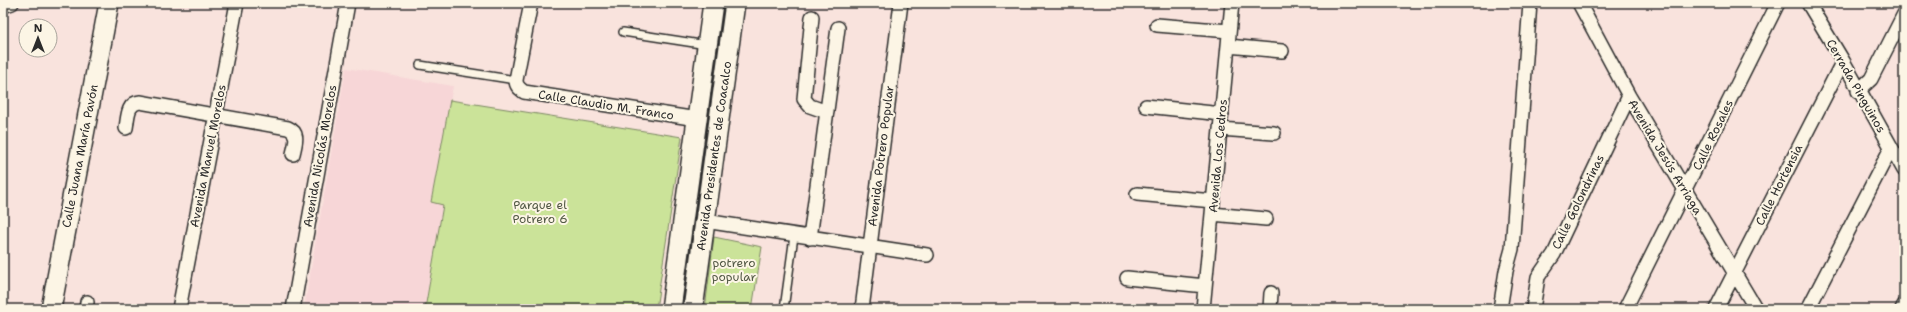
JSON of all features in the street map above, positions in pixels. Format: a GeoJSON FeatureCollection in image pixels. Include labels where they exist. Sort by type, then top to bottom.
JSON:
{"type":"FeatureCollection","features":[{"type":"Feature","properties":{"kind":"street"},"geometry":{"type":"LineString","coordinates":[[3,6],[12,3]]}},
{"type":"Feature","properties":{"kind":"street","name":"Avenida Manuel Morelos"},"geometry":{"type":"LineString","coordinates":[[179,309],[236,3]]}},
{"type":"Feature","properties":{"kind":"street","name":"Avenida Nicolás Morelos"},"geometry":{"type":"LineString","coordinates":[[293,309],[348,3]]}},
{"type":"Feature","properties":{"kind":"street"},"geometry":{"type":"LineString","coordinates":[[517,84],[531,3]]}},
{"type":"Feature","properties":{"kind":"street","name":"Avenida Presidentes de Coacalco"},"geometry":{"type":"LineString","coordinates":[[671,303],[713,3]]}},
{"type":"Feature","properties":{"kind":"street","name":"Avenida Presidentes de Coacalco"},"geometry":{"type":"LineString","coordinates":[[693,304],[735,3]]}},
{"type":"Feature","properties":{"kind":"street","name":"Avenida Potrero Popular"},"geometry":{"type":"LineString","coordinates":[[862,309],[901,3]]}},
{"type":"Feature","properties":{"kind":"street","name":"Avenida Los Cedros"},"geometry":{"type":"LineString","coordinates":[[1203,309],[1232,3]]}},
{"type":"Feature","properties":{"kind":"street"},"geometry":{"type":"LineString","coordinates":[[1500,309],[1506,271],[1512,249],[1530,3]]}},
{"type":"Feature","properties":{"kind":"street","name":"Avenida Jesús Arriaga"},"geometry":{"type":"LineString","coordinates":[[1579,3],[1629,96],[1756,309]]}},
{"type":"Feature","properties":{"kind":"street","name":"Calle Rosales"},"geometry":{"type":"LineString","coordinates":[[1625,309],[1778,3]]}},
{"type":"Feature","properties":{"kind":"street","name":"Cerrada Pinguinos"},"geometry":{"type":"LineString","coordinates":[[1808,3],[1843,61],[1904,170]]}},
{"type":"Feature","properties":{"kind":"street","name":"Calle Juana María Pavón"},"geometry":{"type":"LineString","coordinates":[[51,309],[105,5]]}},
{"type":"Feature","properties":{"kind":"street"},"geometry":{"type":"LineString","coordinates":[[1858,90],[1871,79],[1904,14]]}},
{"type":"Feature","properties":{"kind":"street"},"geometry":{"type":"LineString","coordinates":[[812,16],[804,99],[810,106],[827,112]]}},
{"type":"Feature","properties":{"kind":"street"},"geometry":{"type":"LineString","coordinates":[[1157,25],[1229,31]]}},
{"type":"Feature","properties":{"kind":"street"},"geometry":{"type":"LineString","coordinates":[[810,238],[838,28]]}},
{"type":"Feature","properties":{"kind":"street"},"geometry":{"type":"LineString","coordinates":[[1228,46],[1282,51]]}},
{"type":"Feature","properties":{"kind":"street","name":"Calle Hortensia"},"geometry":{"type":"LineString","coordinates":[[1716,309],[1843,61]]}},
{"type":"Feature","properties":{"kind":"street","name":"Calle Claudio M. Franco"},"geometry":{"type":"LineString","coordinates":[[517,84],[524,92],[697,119]]}},
{"type":"Feature","properties":{"kind":"street","name":"Calle Golondrinas"},"geometry":{"type":"LineString","coordinates":[[1534,309],[1538,277],[1554,254],[1629,96]]}},
{"type":"Feature","properties":{"kind":"street"},"geometry":{"type":"LineString","coordinates":[[126,128],[129,110],[136,102],[216,114],[292,129],[296,135],[293,154]]}},
{"type":"Feature","properties":{"kind":"street"},"geometry":{"type":"LineString","coordinates":[[1146,106],[1222,114]]}},
{"type":"Feature","properties":{"kind":"street"},"geometry":{"type":"LineString","coordinates":[[1220,129],[1274,133]]}},
{"type":"Feature","properties":{"kind":"street"},"geometry":{"type":"LineString","coordinates":[[1808,309],[1891,148]]}},
{"type":"Feature","properties":{"kind":"street"},"geometry":{"type":"LineString","coordinates":[[1137,194],[1266,219]]}},
{"type":"Feature","properties":{"kind":"street"},"geometry":{"type":"LineString","coordinates":[[705,222],[928,255]]}},
{"type":"Feature","properties":{"kind":"street"},"geometry":{"type":"LineString","coordinates":[[1127,278],[1205,286]]}},
{"type":"Feature","properties":{"kind":"street"},"geometry":{"type":"LineString","coordinates":[[1270,309],[1271,293]]}},
{"type":"Feature","properties":{"kind":"street"},"geometry":{"type":"LineString","coordinates":[[671,303],[693,304]]}},
{"type":"Feature","properties":{"kind":"street"},"geometry":{"type":"LineString","coordinates":[[1902,309],[1904,305]]}},
{"type":"Feature","properties":{"kind":"lane"},"geometry":{"type":"LineString","coordinates":[[623,32],[707,45]]}},
{"type":"Feature","properties":{"kind":"lane"},"geometry":{"type":"LineString","coordinates":[[420,65],[517,84]]}},
{"type":"Feature","properties":{"kind":"lane"},"geometry":{"type":"LineString","coordinates":[[784,309],[794,236]]}},
{"type":"Feature","properties":{"kind":"shaded area"},"geometry":{"type":"Polygon","coordinates":[[[346,68],[453,86],[431,202],[443,204],[425,309],[304,309],[346,68]]]}},
{"type":"Feature","properties":{"kind":"green space","name":"Parque el Potrero 6"},"geometry":{"type":"Polygon","coordinates":[[[450,100],[682,137],[656,309],[425,309],[443,205],[431,202],[450,100]]]}},
{"type":"Feature","properties":{"kind":"green space","name":"potrero popular"},"geometry":{"type":"Polygon","coordinates":[[[714,237],[762,247],[752,309],[705,309],[714,237]]]}}]}
